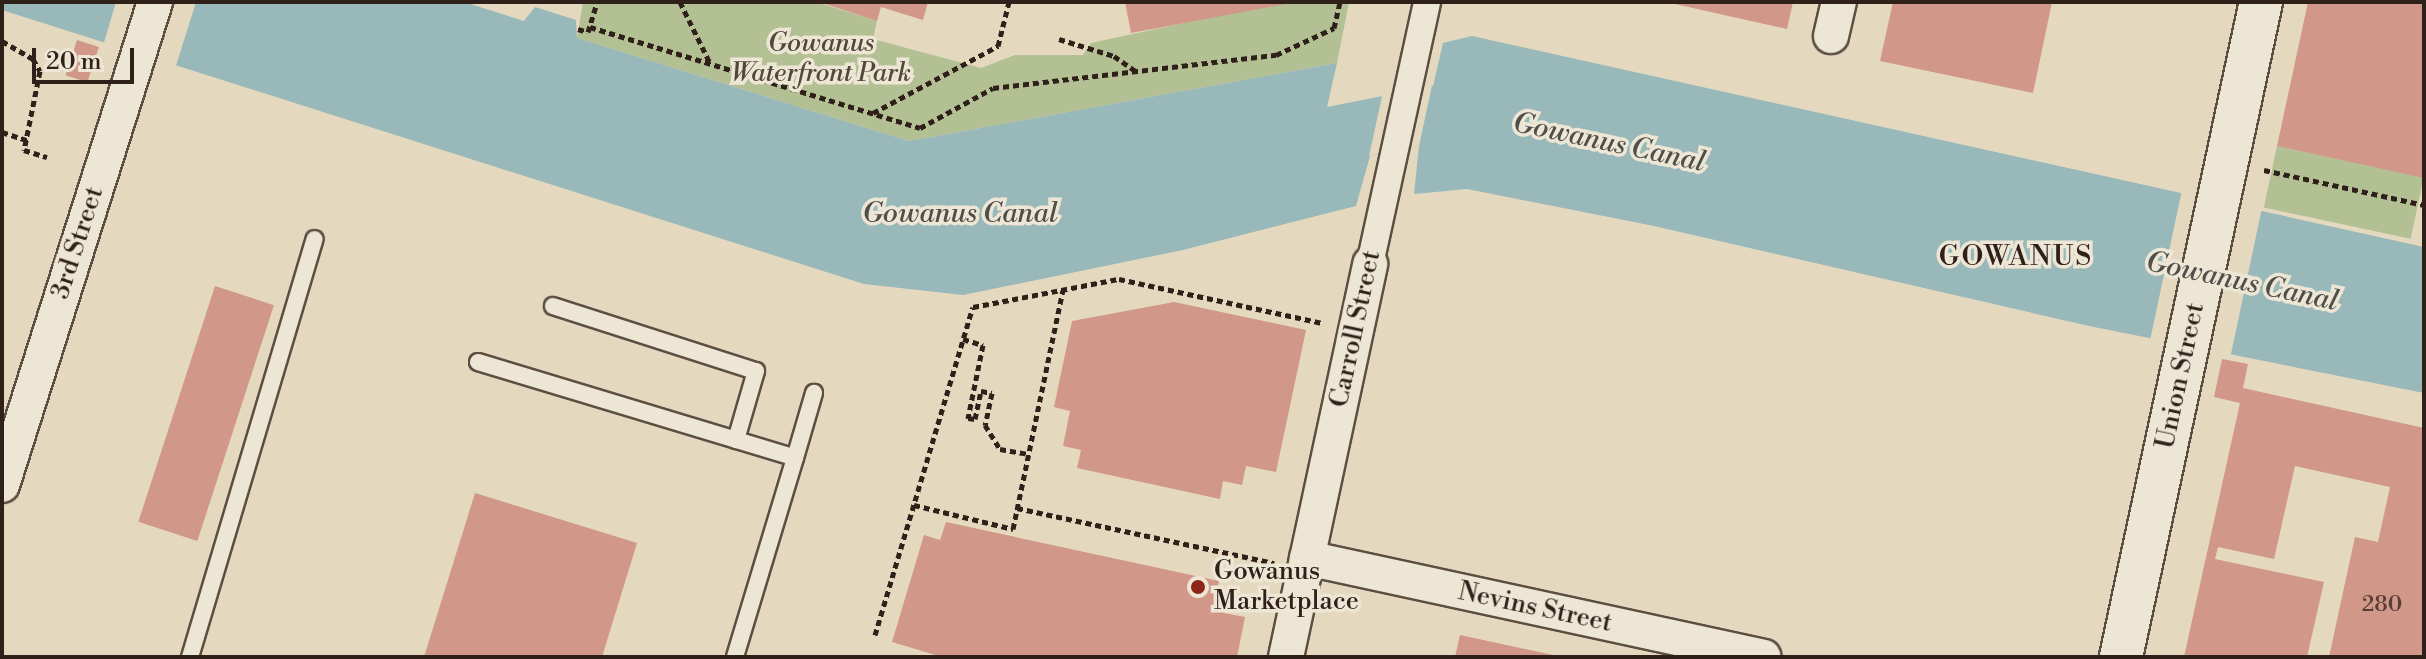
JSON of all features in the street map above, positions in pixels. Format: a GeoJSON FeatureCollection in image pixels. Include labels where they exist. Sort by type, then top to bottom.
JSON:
{"type":"FeatureCollection","features":[{"type":"Feature","properties":{"kind":"street","name":"3rd Street"},"geometry":{"type":"LineString","coordinates":[[2,485],[155,2]]}},
{"type":"Feature","properties":{"kind":"street","name":"Carroll Street"},"geometry":{"type":"LineString","coordinates":[[1286,657],[1291,561],[1370,264],[1427,2]]}},
{"type":"Feature","properties":{"kind":"street"},"geometry":{"type":"LineString","coordinates":[[1831,36],[1839,2]]}},
{"type":"Feature","properties":{"kind":"street","name":"Union Street"},"geometry":{"type":"LineString","coordinates":[[2121,657],[2261,2]]}},
{"type":"Feature","properties":{"kind":"street","name":"Nevins Street"},"geometry":{"type":"LineString","coordinates":[[1291,561],[1707,651],[1763,657]]}},
{"type":"Feature","properties":{"kind":"lane"},"geometry":{"type":"LineString","coordinates":[[190,657],[315,239]]}},
{"type":"Feature","properties":{"kind":"lane"},"geometry":{"type":"LineString","coordinates":[[553,306],[756,371],[736,440]]}},
{"type":"Feature","properties":{"kind":"lane"},"geometry":{"type":"LineString","coordinates":[[478,362],[795,458]]}},
{"type":"Feature","properties":{"kind":"lane"},"geometry":{"type":"LineString","coordinates":[[735,657],[814,393]]}},
{"type":"Feature","properties":{"kind":"path"},"geometry":{"type":"LineString","coordinates":[[680,2],[710,64]]}},
{"type":"Feature","properties":{"kind":"path"},"geometry":{"type":"LineString","coordinates":[[872,113],[998,46],[1009,2]]}},
{"type":"Feature","properties":{"kind":"path"},"geometry":{"type":"LineString","coordinates":[[578,29],[590,27],[920,128],[993,88],[1276,55],[1310,44],[1334,28],[1340,2]]}},
{"type":"Feature","properties":{"kind":"path"},"geometry":{"type":"LineString","coordinates":[[590,27],[597,4]]}},
{"type":"Feature","properties":{"kind":"path"},"geometry":{"type":"LineString","coordinates":[[1059,39],[1114,56],[1137,72]]}},
{"type":"Feature","properties":{"kind":"path"},"geometry":{"type":"LineString","coordinates":[[2,41],[33,59],[40,71],[24,150],[47,157]]}},
{"type":"Feature","properties":{"kind":"path"},"geometry":{"type":"LineString","coordinates":[[2,132],[27,140]]}},
{"type":"Feature","properties":{"kind":"path"},"geometry":{"type":"LineString","coordinates":[[2264,170],[2424,205]]}},
{"type":"Feature","properties":{"kind":"path"},"geometry":{"type":"LineString","coordinates":[[875,635],[973,307],[1119,279],[1327,324]]}},
{"type":"Feature","properties":{"kind":"path"},"geometry":{"type":"LineString","coordinates":[[914,505],[1013,529],[1063,290]]}},
{"type":"Feature","properties":{"kind":"path"},"geometry":{"type":"LineString","coordinates":[[963,339],[983,345],[968,418],[975,419],[981,391],[992,393],[985,425],[1000,449],[1028,455]]}},
{"type":"Feature","properties":{"kind":"path"},"geometry":{"type":"LineString","coordinates":[[1017,508],[1291,561]]}},
{"type":"Feature","properties":{"kind":"green space","name":"Gowanus Waterfront Park"},"geometry":{"type":"Polygon","coordinates":[[[583,2],[816,2],[877,21],[873,39],[981,68],[1015,55],[1083,55],[1091,43],[1271,4],[1349,2],[1337,63],[909,141],[577,38],[583,2]]]}},
{"type":"Feature","properties":{"kind":"green space"},"geometry":{"type":"Polygon","coordinates":[[[2277,146],[2424,177],[2411,239],[2264,208],[2277,146]]]}},
{"type":"Feature","properties":{"kind":"water","name":"Gowanus Canal"},"geometry":{"type":"Polygon","coordinates":[[[2,2],[464,2],[524,21],[535,7],[576,20],[577,38],[909,141],[1337,63],[1327,107],[1433,86],[1443,43],[1472,36],[2424,247],[2424,393],[2089,326],[1654,226],[1467,189],[1414,194],[1419,146],[1370,156],[1356,206],[1183,250],[963,295],[864,284],[2,10],[2,2]]]}},
{"type":"Feature","properties":{"kind":"pier"},"geometry":{"type":"Polygon","coordinates":[[[116,2],[196,2],[175,69],[103,46],[116,2]]]}},
{"type":"Feature","properties":{"kind":"pier"},"geometry":{"type":"Polygon","coordinates":[[[1442,39],[1419,146],[1369,156],[1383,92],[1430,83],[1442,39]]]}},
{"type":"Feature","properties":{"kind":"pier"},"geometry":{"type":"Polygon","coordinates":[[[2182,190],[2262,207],[2230,359],[2150,342],[2182,190]]]}},
{"type":"Feature","properties":{"kind":"building"},"geometry":{"type":"Polygon","coordinates":[[[819,2],[928,2],[923,20],[881,7],[877,21],[819,2]]]}},
{"type":"Feature","properties":{"kind":"building"},"geometry":{"type":"Polygon","coordinates":[[[1125,2],[1290,2],[1291,3],[1131,33],[1125,2]]]}},
{"type":"Feature","properties":{"kind":"building"},"geometry":{"type":"Polygon","coordinates":[[[1666,2],[1793,2],[1787,29],[1666,2]]]}},
{"type":"Feature","properties":{"kind":"building"},"geometry":{"type":"Polygon","coordinates":[[[1893,2],[2052,2],[2033,93],[1880,61],[1893,2]]]}},
{"type":"Feature","properties":{"kind":"building"},"geometry":{"type":"Polygon","coordinates":[[[2308,2],[2424,2],[2424,178],[2277,146],[2308,2]]]}},
{"type":"Feature","properties":{"kind":"building"},"geometry":{"type":"Polygon","coordinates":[[[77,40],[99,47],[87,82],[66,75],[77,40]]]}},
{"type":"Feature","properties":{"kind":"building"},"geometry":{"type":"Polygon","coordinates":[[[215,286],[274,305],[197,541],[138,522],[215,286]]]}},
{"type":"Feature","properties":{"kind":"building"},"geometry":{"type":"Polygon","coordinates":[[[1174,302],[1306,330],[1276,472],[1246,466],[1242,485],[1223,481],[1220,499],[1077,468],[1081,450],[1063,446],[1070,411],[1054,407],[1072,321],[1174,302]]]}},
{"type":"Feature","properties":{"kind":"building"},"geometry":{"type":"Polygon","coordinates":[[[2222,359],[2248,364],[2243,388],[2424,428],[2424,657],[2329,657],[2355,537],[2378,542],[2390,487],[2295,466],[2274,559],[2218,547],[2215,559],[2324,582],[2307,657],[2184,657],[2240,403],[2214,397],[2222,359]]]}},
{"type":"Feature","properties":{"kind":"building"},"geometry":{"type":"Polygon","coordinates":[[[475,493],[637,543],[602,657],[424,657],[475,493]]]}},
{"type":"Feature","properties":{"kind":"building"},"geometry":{"type":"Polygon","coordinates":[[[946,522],[1219,581],[1215,600],[1226,602],[1224,613],[1245,617],[1237,657],[942,657],[892,642],[924,535],[940,540],[946,522]]]}},
{"type":"Feature","properties":{"kind":"building"},"geometry":{"type":"Polygon","coordinates":[[[1460,635],[1558,656],[1558,657],[1455,657],[1460,635]]]}},
{"type":"Feature","properties":{"kind":"place","name":"Gowanus Marketplace"},"geometry":{"type":"Point","coordinates":[1198,587]}},
{"type":"Feature","properties":{"kind":"district","name":"GOWANUS"},"geometry":{"type":"Point","coordinates":[2016,257]}}]}
